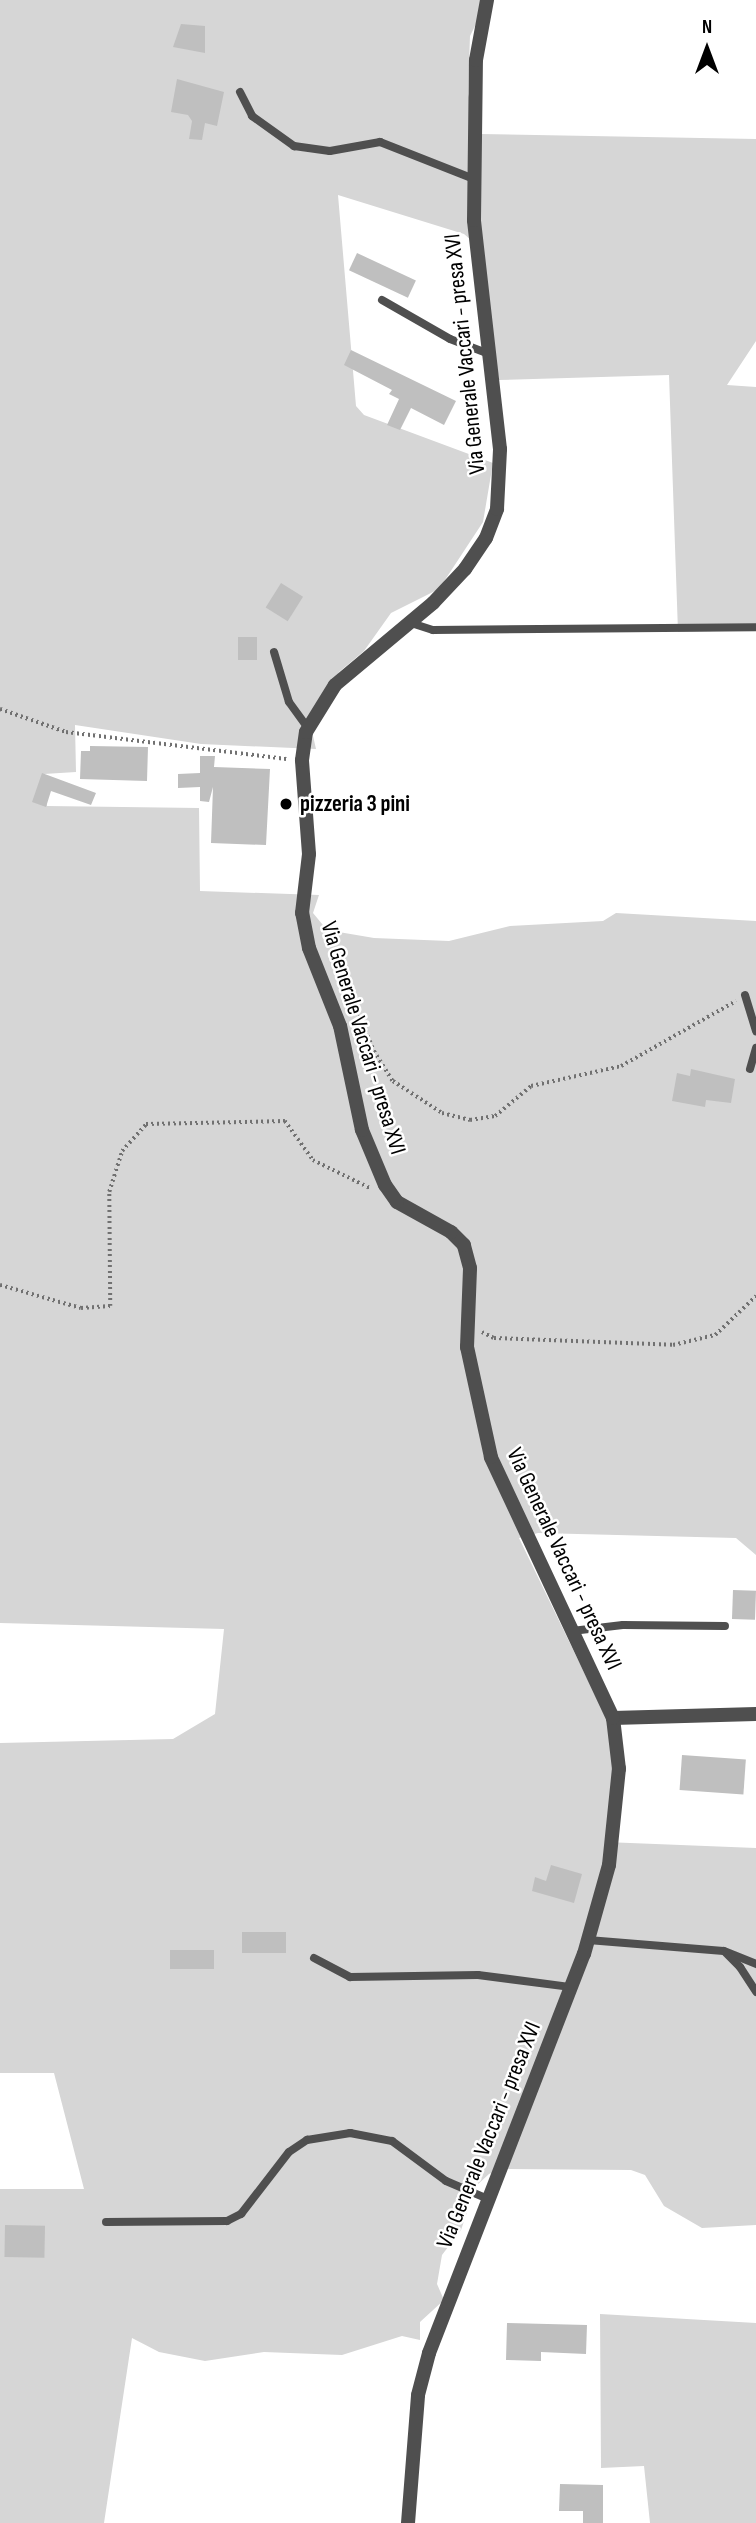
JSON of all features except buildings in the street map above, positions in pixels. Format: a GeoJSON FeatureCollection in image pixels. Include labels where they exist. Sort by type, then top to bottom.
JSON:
{"type":"FeatureCollection","features":[{"type":"Feature","properties":{"kind":"street","name":"Via Generale Vaccari - presa XVI"},"geometry":{"type":"LineString","coordinates":[[408,2523],[418,2395],[440,2320],[588,1940],[603,1893],[618,1799],[613,1718],[491,1457],[471,1384],[466,1324],[470,1268],[464,1245],[451,1232],[397,1202],[385,1185],[362,1130],[332,1001],[309,948],[302,913],[309,826],[302,760],[308,728],[335,685],[465,569],[486,538],[497,509],[500,449],[479,282],[474,179],[475,60],[486,0]]}},
{"type":"Feature","properties":{"kind":"street"},"geometry":{"type":"LineString","coordinates":[[613,1718],[756,1714]]}},
{"type":"Feature","properties":{"kind":"lane"},"geometry":{"type":"LineString","coordinates":[[240,92],[252,116],[294,146],[330,151],[380,142],[474,179]]}},
{"type":"Feature","properties":{"kind":"lane"},"geometry":{"type":"LineString","coordinates":[[382,300],[450,339],[489,354]]}},
{"type":"Feature","properties":{"kind":"lane"},"geometry":{"type":"LineString","coordinates":[[408,622],[433,630],[756,627]]}},
{"type":"Feature","properties":{"kind":"lane"},"geometry":{"type":"LineString","coordinates":[[274,653],[289,702],[308,728]]}},
{"type":"Feature","properties":{"kind":"lane"},"geometry":{"type":"LineString","coordinates":[[745,995],[756,1031]]}},
{"type":"Feature","properties":{"kind":"lane"},"geometry":{"type":"LineString","coordinates":[[750,1069],[756,1048]]}},
{"type":"Feature","properties":{"kind":"lane"},"geometry":{"type":"LineString","coordinates":[[572,1631],[623,1625],[725,1626]]}},
{"type":"Feature","properties":{"kind":"lane"},"geometry":{"type":"LineString","coordinates":[[588,1940],[724,1951],[756,1964]]}},
{"type":"Feature","properties":{"kind":"lane"},"geometry":{"type":"LineString","coordinates":[[724,1951],[740,1966],[756,1992]]}},
{"type":"Feature","properties":{"kind":"lane"},"geometry":{"type":"LineString","coordinates":[[314,1958],[350,1977],[478,1975],[571,1987]]}},
{"type":"Feature","properties":{"kind":"lane"},"geometry":{"type":"LineString","coordinates":[[106,2222],[227,2221],[251,2203],[289,2152],[307,2140],[350,2133],[392,2141],[446,2181],[488,2199]]}},
{"type":"Feature","properties":{"kind":"path"},"geometry":{"type":"LineString","coordinates":[[0,709],[66,732],[302,760]]}},
{"type":"Feature","properties":{"kind":"path"},"geometry":{"type":"LineString","coordinates":[[332,1001],[350,1004],[360,1015],[374,1051],[393,1081],[442,1113],[470,1120],[495,1115],[531,1086],[621,1066],[745,995]]}},
{"type":"Feature","properties":{"kind":"path"},"geometry":{"type":"LineString","coordinates":[[0,1285],[81,1308],[110,1306],[109,1192],[122,1151],[146,1125],[285,1121],[313,1160],[373,1190]]}},
{"type":"Feature","properties":{"kind":"path"},"geometry":{"type":"LineString","coordinates":[[466,1324],[494,1338],[673,1345],[715,1335],[756,1296]]}},
{"type":"Feature","properties":{"kind":"shaded area"},"geometry":{"type":"Polygon","coordinates":[[[0,0],[488,0],[470,36],[468,94],[480,134],[756,139],[756,341],[727,385],[756,387],[756,630],[678,632],[669,375],[499,380],[478,246],[464,234],[338,195],[356,406],[364,415],[493,463],[483,522],[439,589],[391,613],[364,651],[339,672],[311,727],[316,749],[201,744],[75,725],[76,772],[44,774],[47,806],[199,808],[200,891],[319,895],[313,913],[327,930],[374,938],[449,941],[510,926],[603,921],[616,913],[756,921],[756,1555],[736,1538],[538,1533],[519,1538],[610,1726],[614,1784],[605,1842],[756,1848],[756,2225],[702,2228],[664,2206],[645,2175],[631,2170],[502,2169],[489,2174],[476,2186],[461,2230],[442,2255],[437,2284],[444,2300],[420,2322],[420,2340],[402,2336],[342,2355],[264,2352],[205,2361],[159,2352],[132,2338],[104,2523],[0,2523],[0,2189],[84,2189],[54,2073],[0,2073],[0,1743],[173,1739],[215,1714],[224,1629],[0,1623],[0,0]]]}},
{"type":"Feature","properties":{"kind":"shaded area"},"geometry":{"type":"Polygon","coordinates":[[[600,2314],[756,2323],[756,2523],[650,2523],[644,2466],[601,2468],[600,2314]]]}},
{"type":"Feature","properties":{"kind":"place","name":"pizzeria 3 pini"},"geometry":{"type":"Point","coordinates":[286,804]}}]}
